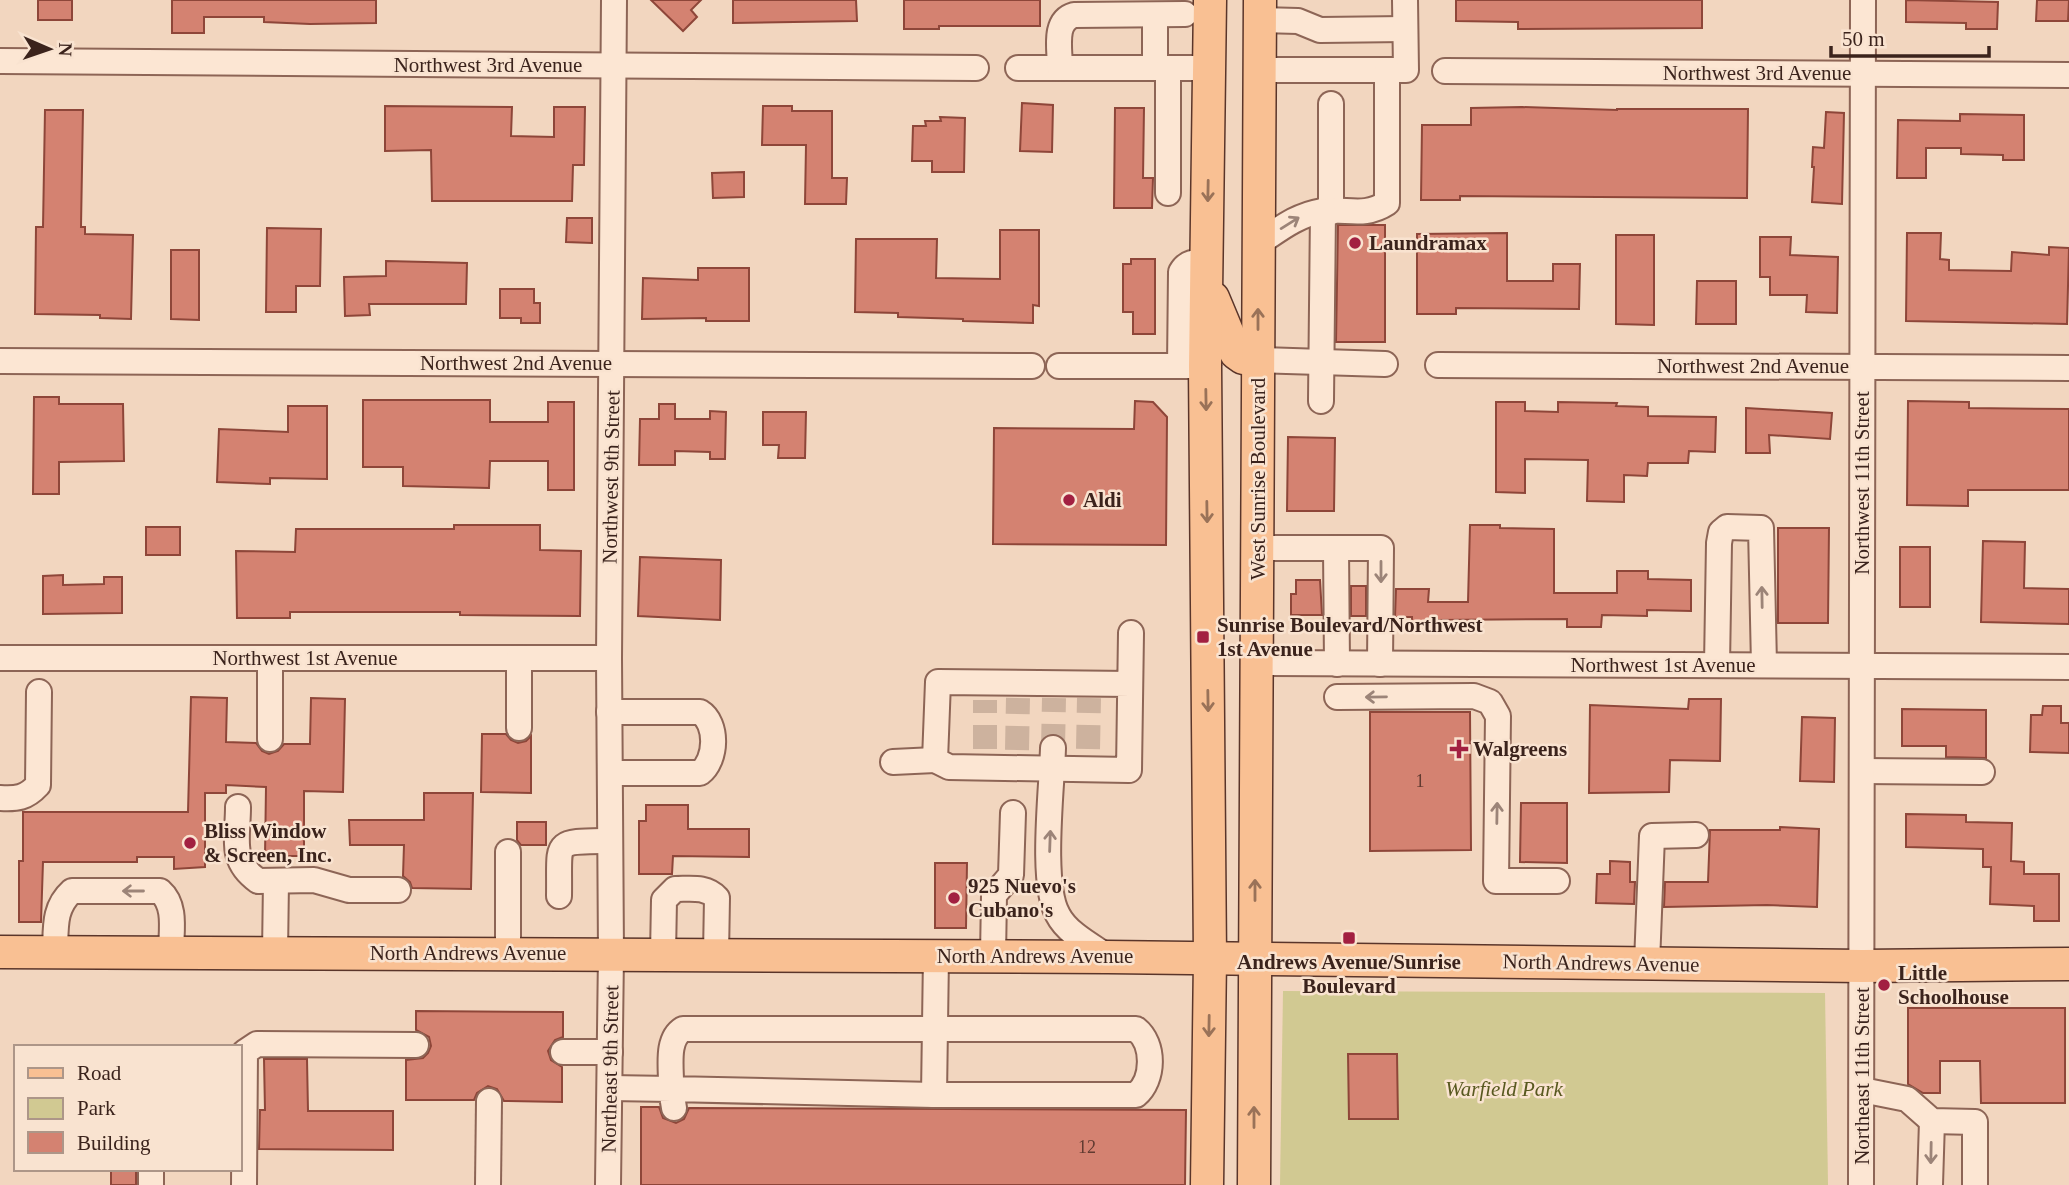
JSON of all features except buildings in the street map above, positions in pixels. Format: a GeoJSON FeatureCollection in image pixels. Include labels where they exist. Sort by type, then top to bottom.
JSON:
{"type":"FeatureCollection","features":[{"type":"Feature","properties":{"kind":"main road"},"geometry":{"type":"LineString","coordinates":[[1197,7],[1210,68],[1207,273],[1193,366],[1210,958],[1207,1185]]}},
{"type":"Feature","properties":{"kind":"main road","name":"West Sunrise Boulevard"},"geometry":{"type":"LineString","coordinates":[[1254,1185],[1260,10]]}},
{"type":"Feature","properties":{"kind":"main road"},"geometry":{"type":"LineString","coordinates":[[1207,273],[1237,353],[1243,358],[1258,360]]}},
{"type":"Feature","properties":{"kind":"main road","name":"North Andrews Avenue"},"geometry":{"type":"LineString","coordinates":[[0,953],[716,954],[1862,966],[2069,964]]}},
{"type":"Feature","properties":{"kind":"street","name":"Northwest 9th Street"},"geometry":{"type":"LineString","coordinates":[[611,954],[609,659],[614,0]]}},
{"type":"Feature","properties":{"kind":"street"},"geometry":{"type":"LineString","coordinates":[[1259,243],[1286,226],[1292,219],[1327,211],[1374,212],[1387,204],[1396,70],[1405,29],[1405,0]]}},
{"type":"Feature","properties":{"kind":"street","name":"Northwest 11th Street"},"geometry":{"type":"LineString","coordinates":[[1862,966],[1863,0]]}},
{"type":"Feature","properties":{"kind":"street"},"geometry":{"type":"LineString","coordinates":[[1060,68],[1060,24],[1066,18],[1074,15],[1155,15],[1197,7]]}},
{"type":"Feature","properties":{"kind":"street"},"geometry":{"type":"LineString","coordinates":[[1260,10],[1320,30],[1405,29]]}},
{"type":"Feature","properties":{"kind":"street"},"geometry":{"type":"LineString","coordinates":[[1155,15],[1168,143],[1168,193]]}},
{"type":"Feature","properties":{"kind":"street"},"geometry":{"type":"LineString","coordinates":[[1320,30],[1320,70]]}},
{"type":"Feature","properties":{"kind":"street","name":"Northwest 3rd Avenue"},"geometry":{"type":"LineString","coordinates":[[0,61],[976,68]]}},
{"type":"Feature","properties":{"kind":"street"},"geometry":{"type":"LineString","coordinates":[[1018,68],[1210,68]]}},
{"type":"Feature","properties":{"kind":"street"},"geometry":{"type":"LineString","coordinates":[[1260,70],[1396,70]]}},
{"type":"Feature","properties":{"kind":"street","name":"Northwest 3rd Avenue"},"geometry":{"type":"LineString","coordinates":[[1445,71],[2069,75]]}},
{"type":"Feature","properties":{"kind":"street"},"geometry":{"type":"LineString","coordinates":[[1321,401],[1331,104]]}},
{"type":"Feature","properties":{"kind":"street"},"geometry":{"type":"LineString","coordinates":[[1168,143],[1209,143]]}},
{"type":"Feature","properties":{"kind":"street"},"geometry":{"type":"LineString","coordinates":[[1258,360],[1385,364]]}},
{"type":"Feature","properties":{"kind":"street","name":"Northwest 2nd Avenue"},"geometry":{"type":"LineString","coordinates":[[0,361],[1032,366]]}},
{"type":"Feature","properties":{"kind":"street","name":"Northwest 2nd Avenue"},"geometry":{"type":"LineString","coordinates":[[1438,365],[2069,368]]}},
{"type":"Feature","properties":{"kind":"street"},"geometry":{"type":"LineString","coordinates":[[1059,366],[1193,366]]}},
{"type":"Feature","properties":{"kind":"street"},"geometry":{"type":"LineString","coordinates":[[1717,665],[1719,543],[1721,532],[1727,527],[1761,528],[1763,666]]}},
{"type":"Feature","properties":{"kind":"street"},"geometry":{"type":"LineString","coordinates":[[1257,548],[1381,548],[1380,664]]}},
{"type":"Feature","properties":{"kind":"street"},"geometry":{"type":"LineString","coordinates":[[1336,548],[1337,664]]}},
{"type":"Feature","properties":{"kind":"street"},"geometry":{"type":"LineString","coordinates":[[893,762],[935,760],[949,767],[985,758],[1088,759],[1129,770],[1131,633]]}},
{"type":"Feature","properties":{"kind":"street","name":"Northwest 1st Avenue"},"geometry":{"type":"LineString","coordinates":[[0,658],[609,659]]}},
{"type":"Feature","properties":{"kind":"street"},"geometry":{"type":"LineString","coordinates":[[519,658],[519,728]]}},
{"type":"Feature","properties":{"kind":"street"},"geometry":{"type":"LineString","coordinates":[[270,659],[270,738]]}},
{"type":"Feature","properties":{"kind":"street","name":"Northwest 1st Avenue"},"geometry":{"type":"LineString","coordinates":[[1256,663],[2069,667]]}},
{"type":"Feature","properties":{"kind":"street"},"geometry":{"type":"LineString","coordinates":[[935,760],[938,682],[985,691],[1089,691],[1130,684]]}},
{"type":"Feature","properties":{"kind":"street"},"geometry":{"type":"LineString","coordinates":[[0,798],[20,799],[31,794],[38,785],[39,692]]}},
{"type":"Feature","properties":{"kind":"street"},"geometry":{"type":"LineString","coordinates":[[1338,697],[1474,696],[1490,702],[1498,716],[1496,881],[1557,881]]}},
{"type":"Feature","properties":{"kind":"street"},"geometry":{"type":"LineString","coordinates":[[610,712],[699,712],[707,716],[711,724],[712,759],[699,773],[610,773]]}},
{"type":"Feature","properties":{"kind":"street"},"geometry":{"type":"LineString","coordinates":[[1052,758],[1048,885],[1058,916],[1078,936],[1108,957]]}},
{"type":"Feature","properties":{"kind":"street"},"geometry":{"type":"LineString","coordinates":[[1862,771],[1982,772]]}},
{"type":"Feature","properties":{"kind":"street"},"geometry":{"type":"LineString","coordinates":[[238,807],[237,857],[241,867],[258,881],[314,880],[349,890],[398,890]]}},
{"type":"Feature","properties":{"kind":"street"},"geometry":{"type":"LineString","coordinates":[[993,956],[994,895],[1011,875],[1013,813]]}},
{"type":"Feature","properties":{"kind":"street"},"geometry":{"type":"LineString","coordinates":[[1647,963],[1652,836],[1696,835]]}},
{"type":"Feature","properties":{"kind":"street"},"geometry":{"type":"LineString","coordinates":[[559,897],[559,850],[564,844],[570,841],[610,841]]}},
{"type":"Feature","properties":{"kind":"street"},"geometry":{"type":"LineString","coordinates":[[508,852],[508,953]]}},
{"type":"Feature","properties":{"kind":"street"},"geometry":{"type":"LineString","coordinates":[[275,953],[276,881]]}},
{"type":"Feature","properties":{"kind":"street"},"geometry":{"type":"LineString","coordinates":[[663,954],[664,900],[675,889],[703,889],[717,898],[716,954]]}},
{"type":"Feature","properties":{"kind":"street"},"geometry":{"type":"LineString","coordinates":[[55,953],[57,912],[61,900],[72,891],[160,891],[168,898],[171,906],[171,953]]}},
{"type":"Feature","properties":{"kind":"street","name":"Northeast 9th Street"},"geometry":{"type":"LineString","coordinates":[[608,1185],[611,954]]}},
{"type":"Feature","properties":{"kind":"street"},"geometry":{"type":"LineString","coordinates":[[934,1095],[936,956]]}},
{"type":"Feature","properties":{"kind":"street","name":"Northeast 11th Street"},"geometry":{"type":"LineString","coordinates":[[1861,1185],[1862,966]]}},
{"type":"Feature","properties":{"kind":"street"},"geometry":{"type":"LineString","coordinates":[[610,1088],[673,1098],[790,1100],[934,1095],[1136,1095],[1144,1088],[1148,1079],[1148,1045],[1144,1036],[1136,1029],[683,1029],[676,1034],[672,1042],[673,1098]]}},
{"type":"Feature","properties":{"kind":"street"},"geometry":{"type":"LineString","coordinates":[[244,1185],[242,1052],[257,1044],[416,1045]]}},
{"type":"Feature","properties":{"kind":"street"},"geometry":{"type":"LineString","coordinates":[[562,1052],[610,1052]]}},
{"type":"Feature","properties":{"kind":"street"},"geometry":{"type":"LineString","coordinates":[[1862,1090],[1907,1099],[1931,1121],[1975,1122],[1975,1185]]}},
{"type":"Feature","properties":{"kind":"street"},"geometry":{"type":"LineString","coordinates":[[488,1185],[489,1101]]}},
{"type":"Feature","properties":{"kind":"street"},"geometry":{"type":"LineString","coordinates":[[1930,1185],[1931,1121]]}},
{"type":"Feature","properties":{"kind":"green space","name":"Warfield Park"},"geometry":{"type":"Polygon","coordinates":[[[1283,991],[1825,993],[1828,1185],[1280,1185],[1283,991]]]}},
{"type":"Feature","properties":{"kind":"tunnel"},"geometry":{"type":"LineString","coordinates":[[1017,750],[1018,698]]}},
{"type":"Feature","properties":{"kind":"tunnel"},"geometry":{"type":"LineString","coordinates":[[1053,748],[1054,698]]}},
{"type":"Feature","properties":{"kind":"tunnel"},"geometry":{"type":"LineString","coordinates":[[1088,749],[1089,698]]}},
{"type":"Feature","properties":{"kind":"tunnel"},"geometry":{"type":"LineString","coordinates":[[985,700],[985,749]]}},
{"type":"Feature","properties":{"kind":"place","name":"Laundramax"},"geometry":{"type":"Point","coordinates":[1355,243]}},
{"type":"Feature","properties":{"kind":"place","name":"Aldi"},"geometry":{"type":"Point","coordinates":[1069,500]}},
{"type":"Feature","properties":{"kind":"place","name":"Sunrise Boulevard/Northwest 1st Avenue"},"geometry":{"type":"Point","coordinates":[1203,637]}},
{"type":"Feature","properties":{"kind":"place","name":"Walgreens"},"geometry":{"type":"Point","coordinates":[1459,749]}},
{"type":"Feature","properties":{"kind":"place","name":"Bliss Window & Screen, Inc."},"geometry":{"type":"Point","coordinates":[190,843]}},
{"type":"Feature","properties":{"kind":"place","name":"925 Nuevo's Cubano's"},"geometry":{"type":"Point","coordinates":[954,898]}},
{"type":"Feature","properties":{"kind":"place","name":"Andrews Avenue/Sunrise Boulevard"},"geometry":{"type":"Point","coordinates":[1349,938]}},
{"type":"Feature","properties":{"kind":"place","name":"Little Schoolhouse"},"geometry":{"type":"Point","coordinates":[1884,985]}}]}
